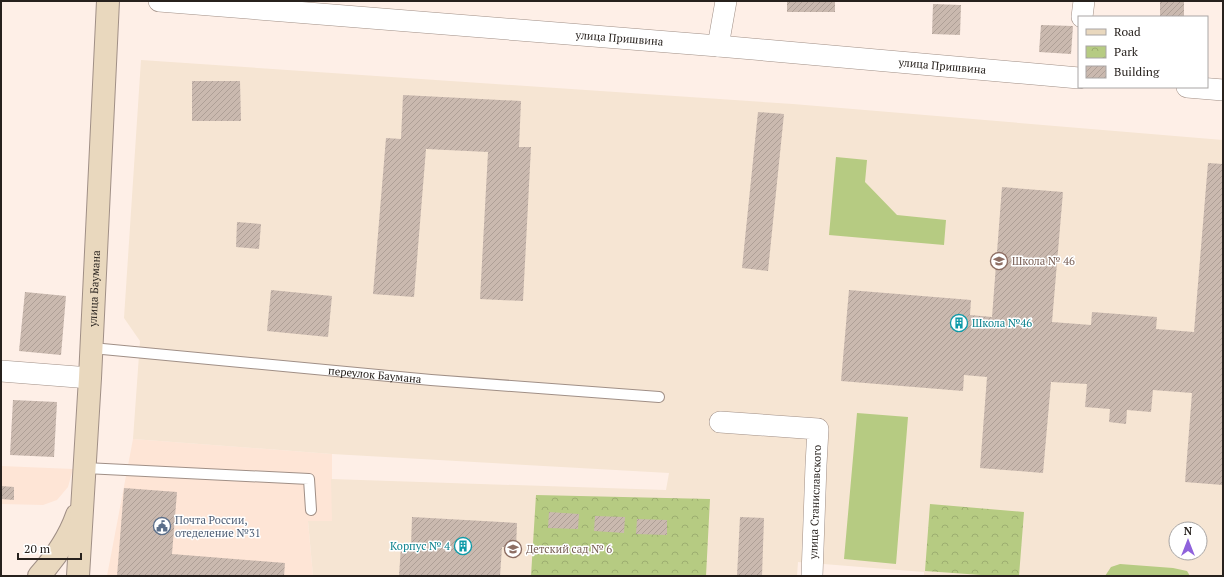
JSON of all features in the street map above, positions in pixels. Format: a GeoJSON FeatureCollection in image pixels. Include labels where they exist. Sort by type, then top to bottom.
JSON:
{"type":"FeatureCollection","features":[{"type":"Feature","properties":{"kind":"main road","name":"улица Баумана"},"geometry":{"type":"LineString","coordinates":[[78,576],[92,348],[108,1]]}},
{"type":"Feature","properties":{"kind":"main road"},"geometry":{"type":"LineString","coordinates":[[39,576],[57,554],[73,528],[83,494]]}},
{"type":"Feature","properties":{"kind":"street","name":"улица Пришвина"},"geometry":{"type":"LineString","coordinates":[[160,1],[718,46],[1078,78]]}},
{"type":"Feature","properties":{"kind":"street"},"geometry":{"type":"LineString","coordinates":[[718,46],[726,1]]}},
{"type":"Feature","properties":{"kind":"street"},"geometry":{"type":"LineString","coordinates":[[1082,16],[1084,1]]}},
{"type":"Feature","properties":{"kind":"street"},"geometry":{"type":"LineString","coordinates":[[1200,88],[1223,90]]}},
{"type":"Feature","properties":{"kind":"street"},"geometry":{"type":"LineString","coordinates":[[1,371],[90,378]]}},
{"type":"Feature","properties":{"kind":"street","name":"улица Станиславского"},"geometry":{"type":"LineString","coordinates":[[720,422],[818,430],[812,576]]}},
{"type":"Feature","properties":{"kind":"lane","name":"переулок Баумана"},"geometry":{"type":"LineString","coordinates":[[92,348],[431,380],[659,397]]}},
{"type":"Feature","properties":{"kind":"lane"},"geometry":{"type":"LineString","coordinates":[[85,468],[310,479],[311,510]]}},
{"type":"Feature","properties":{"kind":"shaded area"},"geometry":{"type":"Polygon","coordinates":[[[141,60],[793,104],[1223,140],[1223,576],[924,576],[924,572],[798,562],[797,576],[313,576],[308,521],[332,521],[331,479],[666,490],[669,473],[332,454],[133,439],[140,341],[124,318],[141,60]]]}},
{"type":"Feature","properties":{"kind":"shaded area"},"geometry":{"type":"Polygon","coordinates":[[[133,439],[332,454],[332,521],[308,522],[313,576],[107,576],[133,439]]]}},
{"type":"Feature","properties":{"kind":"shaded area"},"geometry":{"type":"Polygon","coordinates":[[[1,466],[73,469],[68,487],[57,500],[43,505],[1,504],[1,466]]]}},
{"type":"Feature","properties":{"kind":"green space"},"geometry":{"type":"Polygon","coordinates":[[[836,157],[867,160],[865,182],[897,215],[946,220],[944,245],[829,235],[836,157]]]}},
{"type":"Feature","properties":{"kind":"green space"},"geometry":{"type":"Polygon","coordinates":[[[857,413],[908,417],[896,564],[844,559],[857,413]]]}},
{"type":"Feature","properties":{"kind":"green space"},"geometry":{"type":"Polygon","coordinates":[[[536,495],[710,499],[706,576],[531,576],[536,495]]]}},
{"type":"Feature","properties":{"kind":"green space"},"geometry":{"type":"Polygon","coordinates":[[[930,504],[1024,512],[1019,576],[995,576],[925,571],[930,504]]]}},
{"type":"Feature","properties":{"kind":"green space"},"geometry":{"type":"Polygon","coordinates":[[[1120,564],[1173,568],[1187,571],[1190,576],[1105,576],[1111,567],[1120,564]]]}},
{"type":"Feature","properties":{"kind":"building"},"geometry":{"type":"Polygon","coordinates":[[[787,1],[835,1],[835,12],[787,12],[787,1]]]}},
{"type":"Feature","properties":{"kind":"building"},"geometry":{"type":"Polygon","coordinates":[[[1160,1],[1184,1],[1184,16],[1160,16],[1160,1]]]}},
{"type":"Feature","properties":{"kind":"building"},"geometry":{"type":"Polygon","coordinates":[[[933,4],[961,5],[960,35],[932,34],[933,4]]]}},
{"type":"Feature","properties":{"kind":"building"},"geometry":{"type":"Polygon","coordinates":[[[1041,25],[1073,26],[1071,54],[1039,52],[1041,25]]]}},
{"type":"Feature","properties":{"kind":"building"},"geometry":{"type":"Polygon","coordinates":[[[192,81],[240,81],[241,121],[192,121],[192,81]]]}},
{"type":"Feature","properties":{"kind":"building"},"geometry":{"type":"Polygon","coordinates":[[[403,95],[521,101],[519,147],[531,147],[523,301],[480,299],[488,152],[426,149],[414,297],[373,294],[386,138],[401,139],[403,95]]]}},
{"type":"Feature","properties":{"kind":"building"},"geometry":{"type":"Polygon","coordinates":[[[758,112],[784,114],[768,271],[742,268],[758,112]]]}},
{"type":"Feature","properties":{"kind":"building","name":"Школа №46"},"geometry":{"type":"Polygon","coordinates":[[[1208,163],[1223,164],[1223,485],[1185,482],[1192,393],[1153,390],[1151,412],[1127,410],[1126,424],[1109,422],[1110,409],[1085,407],[1087,384],[1051,382],[1043,473],[980,468],[987,377],[964,375],[963,391],[841,381],[849,290],[971,300],[970,315],[992,317],[1002,187],[1063,192],[1052,322],[1091,325],[1092,312],[1157,317],[1156,329],[1194,332],[1208,163]]]}},
{"type":"Feature","properties":{"kind":"building"},"geometry":{"type":"Polygon","coordinates":[[[237,222],[261,224],[259,249],[236,247],[237,222]]]}},
{"type":"Feature","properties":{"kind":"building"},"geometry":{"type":"Polygon","coordinates":[[[271,290],[332,296],[328,337],[267,331],[271,290]]]}},
{"type":"Feature","properties":{"kind":"building"},"geometry":{"type":"Polygon","coordinates":[[[25,292],[66,296],[61,355],[19,351],[25,292]]]}},
{"type":"Feature","properties":{"kind":"building"},"geometry":{"type":"Polygon","coordinates":[[[13,400],[57,402],[54,457],[10,455],[13,400]]]}},
{"type":"Feature","properties":{"kind":"building"},"geometry":{"type":"Polygon","coordinates":[[[1,486],[14,487],[14,500],[1,499],[1,486]]]}},
{"type":"Feature","properties":{"kind":"building"},"geometry":{"type":"Polygon","coordinates":[[[124,488],[177,492],[172,554],[285,563],[284,576],[117,576],[124,488]]]}},
{"type":"Feature","properties":{"kind":"building"},"geometry":{"type":"Polygon","coordinates":[[[549,512],[579,514],[578,529],[548,528],[549,512]]]}},
{"type":"Feature","properties":{"kind":"building"},"geometry":{"type":"Polygon","coordinates":[[[595,516],[625,517],[624,533],[594,531],[595,516]]]}},
{"type":"Feature","properties":{"kind":"building","name":"Корпус № 4"},"geometry":{"type":"Polygon","coordinates":[[[412,517],[517,523],[516,548],[502,547],[500,576],[399,576],[401,546],[411,547],[412,517]]]}},
{"type":"Feature","properties":{"kind":"building"},"geometry":{"type":"Polygon","coordinates":[[[740,517],[764,518],[762,576],[737,576],[740,517]]]}},
{"type":"Feature","properties":{"kind":"building"},"geometry":{"type":"Polygon","coordinates":[[[637,519],[667,520],[667,535],[636,534],[637,519]]]}},
{"type":"Feature","properties":{"kind":"place","name":"Школа № 46"},"geometry":{"type":"Point","coordinates":[999,261]}},
{"type":"Feature","properties":{"kind":"place","name":"Школа №46"},"geometry":{"type":"Point","coordinates":[959,323]}},
{"type":"Feature","properties":{"kind":"place","name":"Почта России, отеделение №31"},"geometry":{"type":"Point","coordinates":[162,526]}},
{"type":"Feature","properties":{"kind":"place","name":"Корпус № 4"},"geometry":{"type":"Point","coordinates":[463,546]}},
{"type":"Feature","properties":{"kind":"place","name":"Детский сад № 6"},"geometry":{"type":"Point","coordinates":[513,549]}}]}
